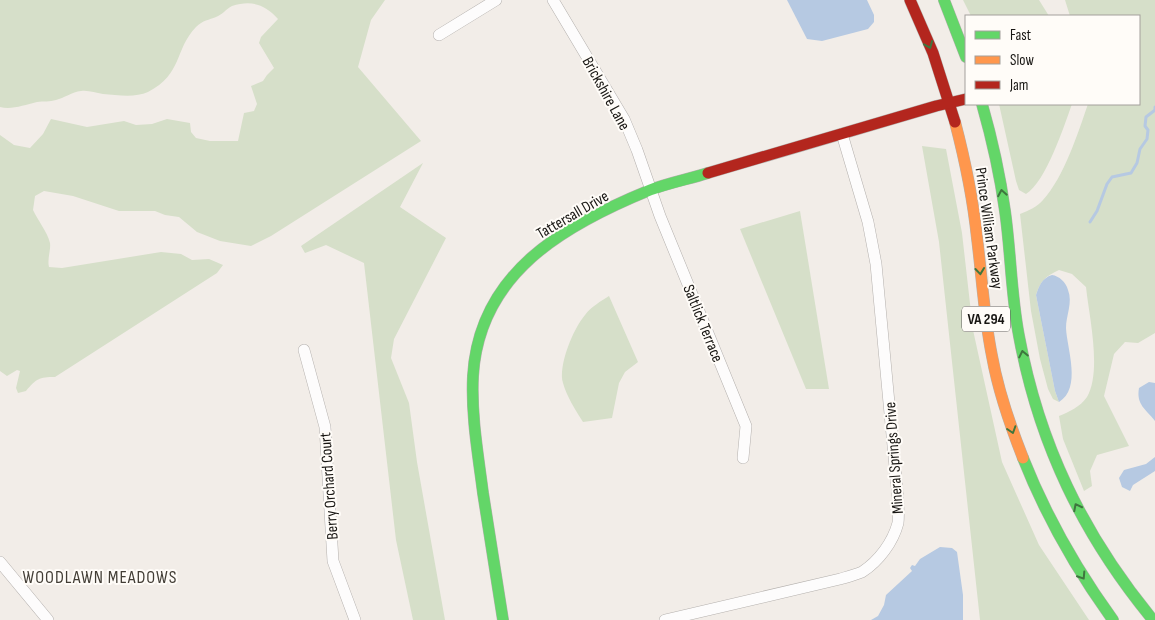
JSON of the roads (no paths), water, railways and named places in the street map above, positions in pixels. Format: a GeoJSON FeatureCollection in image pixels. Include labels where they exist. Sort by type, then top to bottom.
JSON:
{"type":"FeatureCollection","features":[{"type":"Feature","properties":{"kind":"main road","name":"Prince William Parkway"},"geometry":{"type":"LineString","coordinates":[[910,0],[930,46],[949,103],[966,169],[974,212],[992,359],[1011,427],[1036,491],[1057,535],[1097,599],[1113,620]]}},
{"type":"Feature","properties":{"kind":"main road"},"geometry":{"type":"LineString","coordinates":[[944,0],[965,54]]}},
{"type":"Feature","properties":{"kind":"main road","name":"Tattersall Drive"},"geometry":{"type":"LineString","coordinates":[[503,620],[478,453],[473,410],[473,375],[477,347],[490,309],[508,280],[528,260],[555,238],[593,217],[651,190],[965,99]]}},
{"type":"Feature","properties":{"kind":"main road","name":"Prince William Parkway"},"geometry":{"type":"LineString","coordinates":[[982,105],[997,164],[1005,211],[1019,336],[1037,408],[1061,473],[1081,515],[1109,562],[1148,615]]}},
{"type":"Feature","properties":{"kind":"street"},"geometry":{"type":"LineString","coordinates":[[440,35],[496,0]]}},
{"type":"Feature","properties":{"kind":"street","name":"Brickshire Lane"},"geometry":{"type":"LineString","coordinates":[[553,0],[624,119],[651,190]]}},
{"type":"Feature","properties":{"kind":"street","name":"Mineral Springs Drive"},"geometry":{"type":"LineString","coordinates":[[665,620],[831,582],[861,572],[875,562],[886,549],[894,534],[898,521],[898,499],[876,264],[868,222],[842,134]]}},
{"type":"Feature","properties":{"kind":"street","name":"Saltlick Terrace"},"geometry":{"type":"LineString","coordinates":[[651,190],[746,426],[742,458]]}},
{"type":"Feature","properties":{"kind":"street","name":"Berry Orchard Court"},"geometry":{"type":"LineString","coordinates":[[304,350],[324,427],[333,561],[355,620]]}},
{"type":"Feature","properties":{"kind":"street"},"geometry":{"type":"LineString","coordinates":[[0,562],[48,620]]}},
{"type":"Feature","properties":{"kind":"water"},"geometry":{"type":"Polygon","coordinates":[[[787,0],[867,0],[874,15],[874,22],[868,29],[822,41],[807,39],[787,0]]]}},
{"type":"Feature","properties":{"kind":"water"},"geometry":{"type":"Polygon","coordinates":[[[1052,275],[1064,282],[1070,300],[1066,328],[1072,378],[1066,396],[1059,402],[1055,391],[1036,295],[1043,280],[1052,275]]]}},
{"type":"Feature","properties":{"kind":"water"},"geometry":{"type":"Polygon","coordinates":[[[1149,382],[1155,383],[1155,421],[1140,403],[1138,394],[1139,388],[1149,382]]]}},
{"type":"Feature","properties":{"kind":"water"},"geometry":{"type":"Polygon","coordinates":[[[1155,457],[1155,471],[1133,485],[1130,491],[1122,487],[1119,478],[1124,470],[1146,464],[1155,457]]]}},
{"type":"Feature","properties":{"kind":"water"},"geometry":{"type":"Polygon","coordinates":[[[940,547],[952,548],[957,552],[963,595],[963,620],[871,620],[878,616],[884,605],[886,595],[912,571],[910,568],[912,565],[915,566],[920,559],[940,547]]]}},
{"type":"Feature","properties":{"kind":"waterway"},"geometry":{"type":"LineString","coordinates":[[1090,222],[1112,177],[1131,173],[1137,163],[1140,149],[1147,139],[1146,117],[1155,110],[1155,107]]}},
{"type":"Feature","properties":{"kind":"district","name":"WOODLAWN MEADOWS"},"geometry":{"type":"Point","coordinates":[100,577]}}]}
